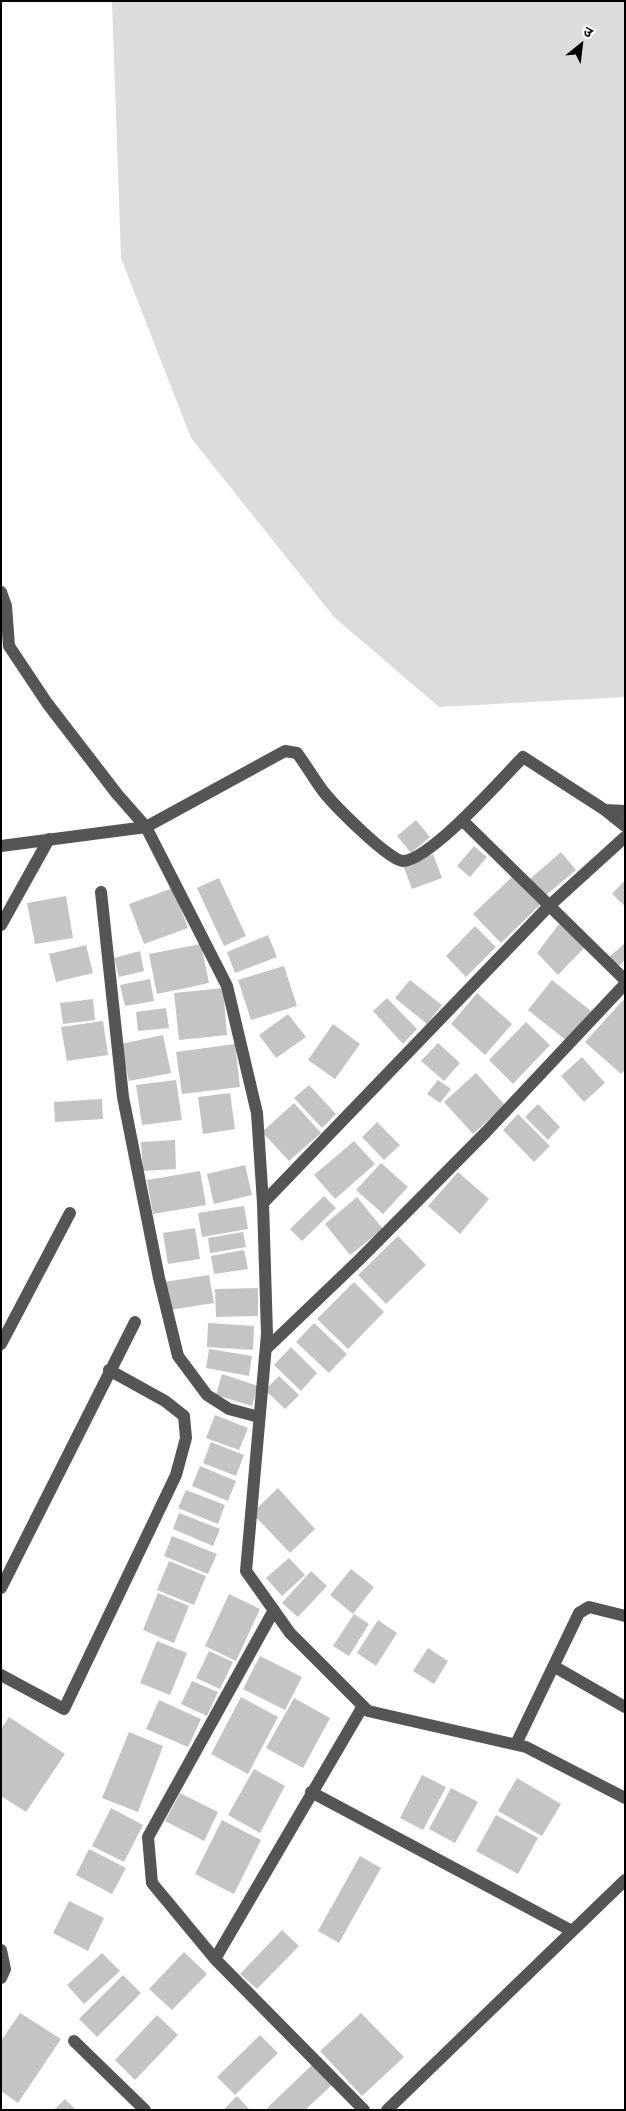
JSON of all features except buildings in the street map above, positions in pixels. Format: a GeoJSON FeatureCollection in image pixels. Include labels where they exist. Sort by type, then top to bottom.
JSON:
{"type":"FeatureCollection","features":[{"type":"Feature","properties":{"kind":"street"},"geometry":{"type":"LineString","coordinates":[[1,592],[6,606],[9,646],[47,703],[117,794],[146,826],[227,986],[257,1113],[263,1203],[267,1334],[246,1571],[290,1634],[368,1711],[526,1746],[625,1798]]}},
{"type":"Feature","properties":{"kind":"street"},"geometry":{"type":"LineString","coordinates":[[1,846],[146,826],[285,751],[297,753],[324,792],[394,859],[404,861],[423,852],[462,820],[523,757],[605,810],[625,826]]}},
{"type":"Feature","properties":{"kind":"street"},"geometry":{"type":"LineString","coordinates":[[605,810],[625,811]]}},
{"type":"Feature","properties":{"kind":"street"},"geometry":{"type":"LineString","coordinates":[[462,820],[625,980]]}},
{"type":"Feature","properties":{"kind":"street"},"geometry":{"type":"LineString","coordinates":[[263,1203],[549,906],[625,837]]}},
{"type":"Feature","properties":{"kind":"street"},"geometry":{"type":"LineString","coordinates":[[1,924],[49,839]]}},
{"type":"Feature","properties":{"kind":"street"},"geometry":{"type":"LineString","coordinates":[[101,892],[123,1097],[159,1278],[178,1356],[207,1395],[228,1409],[259,1417]]}},
{"type":"Feature","properties":{"kind":"street"},"geometry":{"type":"LineString","coordinates":[[266,1349],[366,1253],[486,1132],[625,984]]}},
{"type":"Feature","properties":{"kind":"street"},"geometry":{"type":"LineString","coordinates":[[1,1344],[70,1213]]}},
{"type":"Feature","properties":{"kind":"street"},"geometry":{"type":"LineString","coordinates":[[1,1588],[109,1370],[135,1322]]}},
{"type":"Feature","properties":{"kind":"street"},"geometry":{"type":"LineString","coordinates":[[1,1676],[64,1709],[176,1475],[186,1438],[184,1416],[165,1401],[109,1370]]}},
{"type":"Feature","properties":{"kind":"street"},"geometry":{"type":"LineString","coordinates":[[516,1744],[539,1693],[555,1667],[579,1613],[589,1607],[625,1616]]}},
{"type":"Feature","properties":{"kind":"street"},"geometry":{"type":"LineString","coordinates":[[274,1610],[148,1838],[152,1882],[216,1959],[364,2110]]}},
{"type":"Feature","properties":{"kind":"street"},"geometry":{"type":"LineString","coordinates":[[555,1667],[625,1707]]}},
{"type":"Feature","properties":{"kind":"street"},"geometry":{"type":"LineString","coordinates":[[216,1959],[311,1792],[363,1706]]}},
{"type":"Feature","properties":{"kind":"street"},"geometry":{"type":"LineString","coordinates":[[311,1792],[572,1930]]}},
{"type":"Feature","properties":{"kind":"street"},"geometry":{"type":"LineString","coordinates":[[387,2110],[625,1880]]}},
{"type":"Feature","properties":{"kind":"street"},"geometry":{"type":"LineString","coordinates":[[1,1950],[5,1969],[1,1978]]}},
{"type":"Feature","properties":{"kind":"street"},"geometry":{"type":"LineString","coordinates":[[74,2041],[145,2110]]}},
{"type":"Feature","properties":{"kind":"shaded area"},"geometry":{"type":"Polygon","coordinates":[[[112,1],[625,1],[625,697],[439,707],[334,617],[191,438],[121,258],[112,1]]]}}]}
